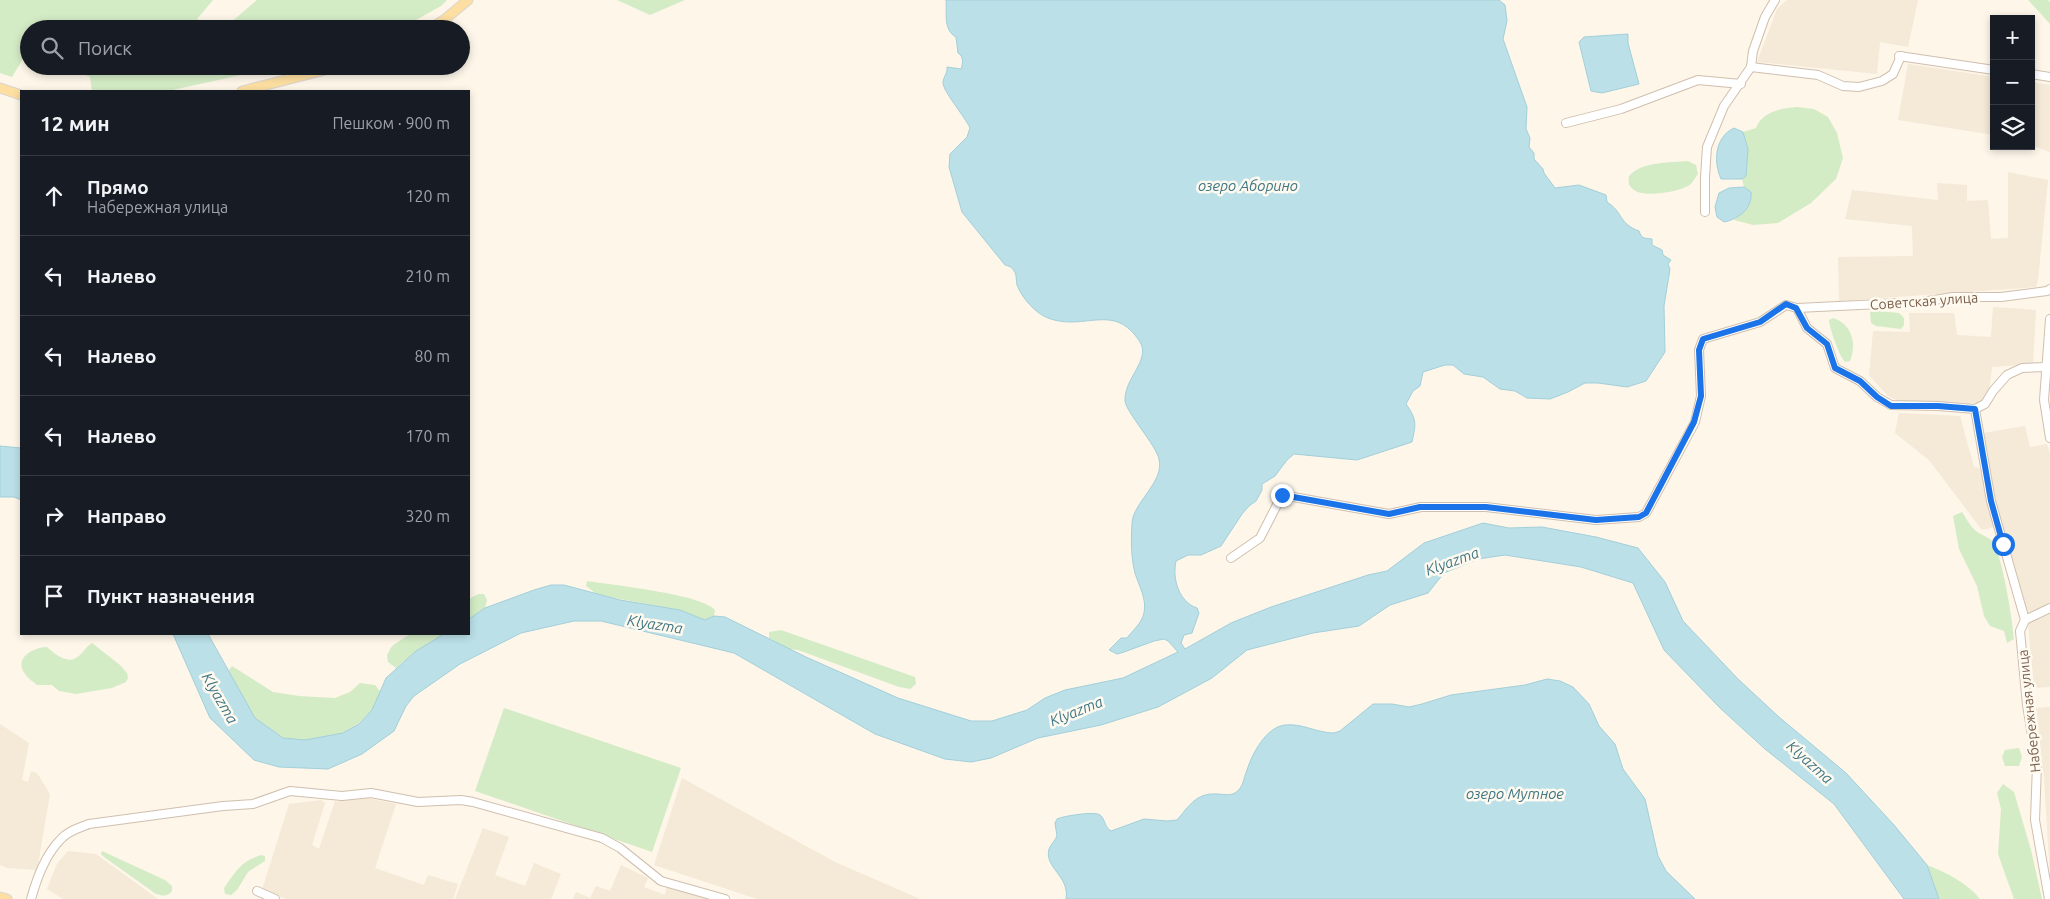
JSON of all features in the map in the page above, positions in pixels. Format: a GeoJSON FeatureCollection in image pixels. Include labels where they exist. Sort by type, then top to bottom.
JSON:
{"type":"FeatureCollection","features":[{"type":"Feature","properties":{"kind":"main road"},"geometry":{"type":"LineString","coordinates":[[444,20],[468,0]]}},
{"type":"Feature","properties":{"kind":"main road"},"geometry":{"type":"LineString","coordinates":[[246,90],[305,75]]}},
{"type":"Feature","properties":{"kind":"main road"},"geometry":{"type":"LineString","coordinates":[[0,88],[20,95]]}},
{"type":"Feature","properties":{"kind":"main road"},"geometry":{"type":"LineString","coordinates":[[0,897],[7,899]]}},
{"type":"Feature","properties":{"kind":"street"},"geometry":{"type":"LineString","coordinates":[[1705,212],[1704,177],[1707,147],[1724,106],[1751,67],[1753,51],[1765,17],[1775,0]]}},
{"type":"Feature","properties":{"kind":"street"},"geometry":{"type":"LineString","coordinates":[[1751,67],[1818,75],[1843,86],[1859,88],[1882,82],[1893,74],[1900,56],[1990,69]]}},
{"type":"Feature","properties":{"kind":"street"},"geometry":{"type":"LineString","coordinates":[[2035,75],[2050,77]]}},
{"type":"Feature","properties":{"kind":"street"},"geometry":{"type":"LineString","coordinates":[[1566,123],[1621,109],[1698,80],[1741,84]]}},
{"type":"Feature","properties":{"kind":"street","name":"Советская улица"},"geometry":{"type":"LineString","coordinates":[[1231,558],[1260,538],[1282,495],[1389,514],[1420,507],[1486,507],[1596,520],[1639,517],[1646,513],[1694,422],[1701,396],[1699,350],[1703,339],[1760,322],[1786,304],[1796,308],[1922,302],[1953,297],[2001,297],[2050,289]]}},
{"type":"Feature","properties":{"kind":"street"},"geometry":{"type":"LineString","coordinates":[[1796,308],[1807,328],[1827,344],[1835,368],[1860,381],[1877,397],[1891,406],[1938,406],[1975,409],[1986,404],[1993,391],[2007,375],[2022,368],[2046,367]]}},
{"type":"Feature","properties":{"kind":"street"},"geometry":{"type":"LineString","coordinates":[[2050,319],[2044,400],[2050,438]]}},
{"type":"Feature","properties":{"kind":"street","name":"Набережная улица"},"geometry":{"type":"LineString","coordinates":[[1975,409],[1991,501],[2025,620],[2020,631],[2027,705],[2037,765],[2036,820],[2049,899]]}},
{"type":"Feature","properties":{"kind":"street"},"geometry":{"type":"LineString","coordinates":[[2025,620],[2050,608]]}},
{"type":"Feature","properties":{"kind":"street"},"geometry":{"type":"LineString","coordinates":[[31,899],[37,879],[48,857],[61,839],[73,830],[89,824],[114,820],[253,804],[290,790],[342,796],[371,793],[418,802],[461,800],[473,802],[602,838],[620,848],[661,881],[725,899]]}},
{"type":"Feature","properties":{"kind":"street"},"geometry":{"type":"LineString","coordinates":[[257,892],[275,899]]}},
{"type":"Feature","properties":{"kind":"shaded area"},"geometry":{"type":"Polygon","coordinates":[[[1787,0],[1918,0],[1908,47],[1880,42],[1877,74],[1757,62],[1777,9],[1787,0]]]}},
{"type":"Feature","properties":{"kind":"shaded area"},"geometry":{"type":"Polygon","coordinates":[[[1908,64],[1990,76],[1990,134],[1898,120],[1908,64]]]}},
{"type":"Feature","properties":{"kind":"shaded area"},"geometry":{"type":"Polygon","coordinates":[[[2035,83],[2050,85],[2050,152],[2035,146],[2035,83]]]}},
{"type":"Feature","properties":{"kind":"shaded area"},"geometry":{"type":"Polygon","coordinates":[[[2008,172],[2048,180],[2036,287],[1839,301],[1838,257],[1913,256],[1912,226],[1845,219],[1852,190],[1938,200],[1937,183],[1967,185],[1967,201],[1988,200],[1991,239],[2008,238],[2008,172]]]}},
{"type":"Feature","properties":{"kind":"shaded area"},"geometry":{"type":"Polygon","coordinates":[[[1993,307],[2036,310],[2033,364],[1992,367],[1989,392],[1980,403],[1898,401],[1888,396],[1869,375],[1873,331],[1910,332],[1909,313],[1954,313],[1957,335],[1991,337],[1993,307]]]}},
{"type":"Feature","properties":{"kind":"shaded area"},"geometry":{"type":"Polygon","coordinates":[[[1899,413],[1960,416],[1974,467],[1980,468],[1994,527],[1982,530],[1929,460],[1895,433],[1899,413]]]}},
{"type":"Feature","properties":{"kind":"shaded area"},"geometry":{"type":"Polygon","coordinates":[[[2025,426],[2030,447],[2047,444],[2050,454],[2050,604],[2028,614],[1997,507],[1983,433],[2025,426]]]}},
{"type":"Feature","properties":{"kind":"shaded area"},"geometry":{"type":"Polygon","coordinates":[[[2050,612],[2050,687],[2034,688],[2028,624],[2050,612]]]}},
{"type":"Feature","properties":{"kind":"shaded area"},"geometry":{"type":"Polygon","coordinates":[[[2050,707],[2050,877],[2044,778],[2036,708],[2050,707]]]}},
{"type":"Feature","properties":{"kind":"shaded area"},"geometry":{"type":"Polygon","coordinates":[[[0,724],[29,743],[22,780],[28,782],[31,771],[37,773],[50,794],[37,870],[7,868],[0,865],[0,724]]]}},
{"type":"Feature","properties":{"kind":"shaded area"},"geometry":{"type":"Polygon","coordinates":[[[682,778],[835,862],[920,899],[757,899],[654,865],[682,778]]]}},
{"type":"Feature","properties":{"kind":"shaded area"},"geometry":{"type":"Polygon","coordinates":[[[363,797],[396,804],[375,868],[424,885],[428,875],[458,884],[453,899],[286,899],[262,890],[289,804],[321,800],[325,803],[312,845],[319,849],[335,801],[339,802],[340,799],[363,797]]]}},
{"type":"Feature","properties":{"kind":"shaded area"},"geometry":{"type":"Polygon","coordinates":[[[483,828],[509,837],[495,875],[525,886],[534,863],[561,874],[551,899],[455,899],[483,828]]]}},
{"type":"Feature","properties":{"kind":"shaded area"},"geometry":{"type":"Polygon","coordinates":[[[68,851],[96,854],[158,899],[63,899],[47,889],[57,864],[68,851]]]}},
{"type":"Feature","properties":{"kind":"shaded area"},"geometry":{"type":"Polygon","coordinates":[[[621,865],[648,878],[644,887],[665,895],[667,885],[716,899],[573,899],[576,892],[590,898],[596,886],[610,891],[621,865]]]}},
{"type":"Feature","properties":{"kind":"green space"},"geometry":{"type":"Polygon","coordinates":[[[0,0],[213,0],[197,19],[199,20],[20,20],[20,64],[12,77],[0,73],[0,0]]]}},
{"type":"Feature","properties":{"kind":"green space"},"geometry":{"type":"Polygon","coordinates":[[[257,0],[447,0],[441,6],[416,20],[234,20],[257,0]]]}},
{"type":"Feature","properties":{"kind":"green space"},"geometry":{"type":"Polygon","coordinates":[[[617,0],[685,0],[650,15],[617,0]]]}},
{"type":"Feature","properties":{"kind":"green space"},"geometry":{"type":"Polygon","coordinates":[[[2028,0],[2048,0],[2050,2],[2050,24],[2028,0]]]}},
{"type":"Feature","properties":{"kind":"green space"},"geometry":{"type":"Polygon","coordinates":[[[86,75],[242,75],[173,90],[92,90],[90,77],[86,75]]]}},
{"type":"Feature","properties":{"kind":"green space"},"geometry":{"type":"Polygon","coordinates":[[[1797,107],[1814,109],[1828,117],[1837,133],[1843,158],[1836,179],[1811,203],[1778,223],[1753,225],[1734,220],[1747,208],[1751,201],[1751,192],[1744,187],[1742,179],[1746,176],[1748,149],[1743,132],[1756,128],[1763,118],[1773,112],[1797,107]]]}},
{"type":"Feature","properties":{"kind":"green space"},"geometry":{"type":"Polygon","coordinates":[[[1688,161],[1696,165],[1698,174],[1691,184],[1683,188],[1657,194],[1647,194],[1633,189],[1629,184],[1629,176],[1641,168],[1649,165],[1688,161]]]}},
{"type":"Feature","properties":{"kind":"green space"},"geometry":{"type":"Polygon","coordinates":[[[1870,312],[1899,313],[1904,318],[1904,325],[1901,329],[1876,326],[1871,323],[1870,312]]]}},
{"type":"Feature","properties":{"kind":"green space"},"geometry":{"type":"Polygon","coordinates":[[[1833,318],[1845,325],[1851,335],[1853,348],[1850,361],[1845,362],[1838,349],[1829,324],[1829,320],[1833,318]]]}},
{"type":"Feature","properties":{"kind":"green space"},"geometry":{"type":"Polygon","coordinates":[[[1962,512],[1974,529],[1992,541],[2000,559],[2014,639],[2007,643],[2004,631],[1990,626],[1984,616],[1977,586],[1959,549],[1953,516],[1962,512]]]}},
{"type":"Feature","properties":{"kind":"green space"},"geometry":{"type":"Polygon","coordinates":[[[587,581],[655,591],[693,599],[707,604],[715,610],[714,616],[706,620],[680,610],[598,595],[586,586],[587,581]]]}},
{"type":"Feature","properties":{"kind":"green space"},"geometry":{"type":"Polygon","coordinates":[[[478,594],[484,594],[487,600],[485,608],[470,618],[470,598],[478,594]]]}},
{"type":"Feature","properties":{"kind":"green space"},"geometry":{"type":"Polygon","coordinates":[[[781,630],[915,677],[916,684],[910,689],[899,687],[798,650],[789,649],[769,638],[769,632],[781,630]]]}},
{"type":"Feature","properties":{"kind":"green space"},"geometry":{"type":"Polygon","coordinates":[[[408,635],[442,635],[416,651],[396,668],[388,662],[387,655],[392,646],[408,635]]]}},
{"type":"Feature","properties":{"kind":"green space"},"geometry":{"type":"Polygon","coordinates":[[[92,643],[120,665],[127,673],[128,678],[126,682],[112,688],[76,694],[59,691],[52,685],[37,685],[26,675],[22,668],[23,658],[36,649],[47,647],[63,658],[71,660],[80,655],[92,643]]]}},
{"type":"Feature","properties":{"kind":"green space"},"geometry":{"type":"Polygon","coordinates":[[[232,666],[273,692],[335,698],[350,692],[360,683],[375,685],[380,691],[372,710],[359,723],[343,733],[305,740],[283,738],[255,718],[228,671],[232,666]]]}},
{"type":"Feature","properties":{"kind":"green space"},"geometry":{"type":"Polygon","coordinates":[[[504,708],[681,768],[652,852],[475,791],[504,708]]]}},
{"type":"Feature","properties":{"kind":"green space"},"geometry":{"type":"Polygon","coordinates":[[[2019,748],[2022,757],[2019,766],[2005,766],[2002,757],[2005,750],[2019,748]]]}},
{"type":"Feature","properties":{"kind":"green space"},"geometry":{"type":"Polygon","coordinates":[[[2003,784],[2014,792],[2031,850],[2042,899],[2014,899],[1998,854],[2001,809],[1997,793],[2003,784]]]}},
{"type":"Feature","properties":{"kind":"green space"},"geometry":{"type":"Polygon","coordinates":[[[102,851],[165,880],[172,886],[172,891],[165,896],[156,894],[104,857],[101,854],[102,851]]]}},
{"type":"Feature","properties":{"kind":"green space"},"geometry":{"type":"Polygon","coordinates":[[[261,855],[265,856],[265,861],[248,872],[237,890],[231,895],[225,894],[224,888],[240,867],[248,860],[261,855]]]}},
{"type":"Feature","properties":{"kind":"green space"},"geometry":{"type":"Polygon","coordinates":[[[1927,865],[1956,879],[1980,899],[1939,899],[1927,865]]]}},
{"type":"Feature","properties":{"kind":"water","name":"озеро Аборино"},"geometry":{"type":"Polygon","coordinates":[[[946,0],[1499,0],[1505,5],[1507,21],[1503,39],[1527,107],[1526,129],[1530,138],[1529,147],[1534,153],[1534,159],[1555,188],[1579,185],[1606,195],[1607,202],[1628,225],[1639,231],[1644,238],[1652,239],[1652,245],[1662,250],[1663,255],[1671,260],[1668,264],[1670,269],[1664,306],[1665,352],[1646,381],[1627,387],[1585,383],[1550,399],[1527,398],[1515,391],[1500,389],[1483,377],[1464,374],[1453,365],[1445,365],[1423,372],[1420,386],[1413,391],[1406,404],[1415,422],[1412,442],[1357,460],[1294,454],[1275,476],[1262,484],[1262,490],[1256,501],[1242,514],[1221,546],[1201,555],[1188,555],[1176,561],[1175,575],[1178,589],[1186,601],[1197,608],[1199,613],[1192,633],[1184,635],[1181,643],[1185,649],[1231,623],[1271,607],[1368,575],[1387,571],[1424,543],[1483,523],[1509,528],[1542,527],[1596,537],[1638,548],[1665,582],[1683,621],[1738,679],[1779,717],[1846,773],[1894,825],[1927,865],[1939,899],[1904,899],[1834,804],[1765,749],[1720,708],[1664,650],[1633,583],[1581,567],[1505,555],[1478,559],[1444,573],[1428,593],[1390,605],[1359,626],[1313,633],[1247,650],[1212,678],[1158,707],[1101,725],[1038,738],[991,758],[971,762],[945,759],[875,734],[734,653],[601,621],[574,621],[521,633],[460,664],[414,696],[406,706],[394,731],[362,754],[328,769],[279,767],[254,760],[210,718],[173,635],[209,635],[255,718],[283,738],[305,740],[343,733],[359,724],[372,710],[386,678],[416,651],[442,635],[470,635],[470,618],[485,608],[551,585],[564,585],[620,600],[680,610],[705,620],[714,616],[725,617],[806,657],[898,698],[971,721],[992,721],[1027,710],[1045,698],[1065,690],[1123,678],[1178,652],[1164,639],[1117,654],[1109,650],[1121,638],[1127,638],[1143,617],[1145,608],[1144,598],[1135,573],[1133,561],[1132,524],[1137,508],[1153,484],[1160,468],[1157,453],[1130,413],[1125,401],[1128,385],[1142,356],[1140,342],[1130,330],[1120,323],[1109,320],[1062,321],[1048,318],[1038,313],[1022,295],[1013,270],[1005,265],[962,212],[949,167],[950,154],[967,137],[970,128],[943,83],[947,67],[961,69],[963,62],[958,53],[956,37],[947,26],[946,0]]]}},
{"type":"Feature","properties":{"kind":"water"},"geometry":{"type":"Polygon","coordinates":[[[1628,34],[1628,43],[1639,84],[1602,93],[1591,91],[1579,42],[1584,37],[1628,34]]]}},
{"type":"Feature","properties":{"kind":"water"},"geometry":{"type":"Polygon","coordinates":[[[1734,128],[1743,132],[1748,149],[1746,176],[1742,179],[1721,179],[1717,165],[1717,150],[1723,137],[1734,128]]]}},
{"type":"Feature","properties":{"kind":"water"},"geometry":{"type":"Polygon","coordinates":[[[1744,187],[1751,192],[1751,198],[1744,212],[1730,221],[1724,222],[1717,217],[1715,207],[1719,193],[1729,188],[1744,187]]]}},
{"type":"Feature","properties":{"kind":"water"},"geometry":{"type":"Polygon","coordinates":[[[0,446],[20,448],[20,500],[14,497],[0,497],[0,446]]]}},
{"type":"Feature","properties":{"kind":"water","name":"озеро Мутное"},"geometry":{"type":"Polygon","coordinates":[[[1547,679],[1560,681],[1573,687],[1589,704],[1599,726],[1615,744],[1623,769],[1645,799],[1658,856],[1666,871],[1695,899],[1066,899],[1064,884],[1050,862],[1048,856],[1049,849],[1057,836],[1055,823],[1057,819],[1079,814],[1097,814],[1102,817],[1107,828],[1111,831],[1144,819],[1177,820],[1189,805],[1198,798],[1209,794],[1228,795],[1235,793],[1242,785],[1252,756],[1261,742],[1278,727],[1297,725],[1334,733],[1340,731],[1373,704],[1392,704],[1409,707],[1451,695],[1525,685],[1547,679]]]}},
{"type":"Feature","properties":{"kind":"route"},"geometry":{"type":"LineString","coordinates":[[1282,495],[1389,514],[1420,507],[1486,507],[1596,520],[1639,517],[1646,513],[1694,422],[1701,396],[1699,350],[1703,339],[1760,322],[1786,304],[1796,308],[1807,328],[1827,344],[1835,368],[1860,381],[1877,397],[1891,406],[1938,406],[1975,409],[1991,501],[2003,544]]}},
{"type":"Feature","properties":{"kind":"water label","name":"Klyazma"},"geometry":{"type":"Point","coordinates":[1452,561]}},
{"type":"Feature","properties":{"kind":"water label","name":"Klyazma"},"geometry":{"type":"Point","coordinates":[655,624]}},
{"type":"Feature","properties":{"kind":"water label","name":"Klyazma"},"geometry":{"type":"Point","coordinates":[220,698]}},
{"type":"Feature","properties":{"kind":"water label","name":"Klyazma"},"geometry":{"type":"Point","coordinates":[1076,711]}},
{"type":"Feature","properties":{"kind":"water label","name":"Klyazma"},"geometry":{"type":"Point","coordinates":[1810,762]}}]}
